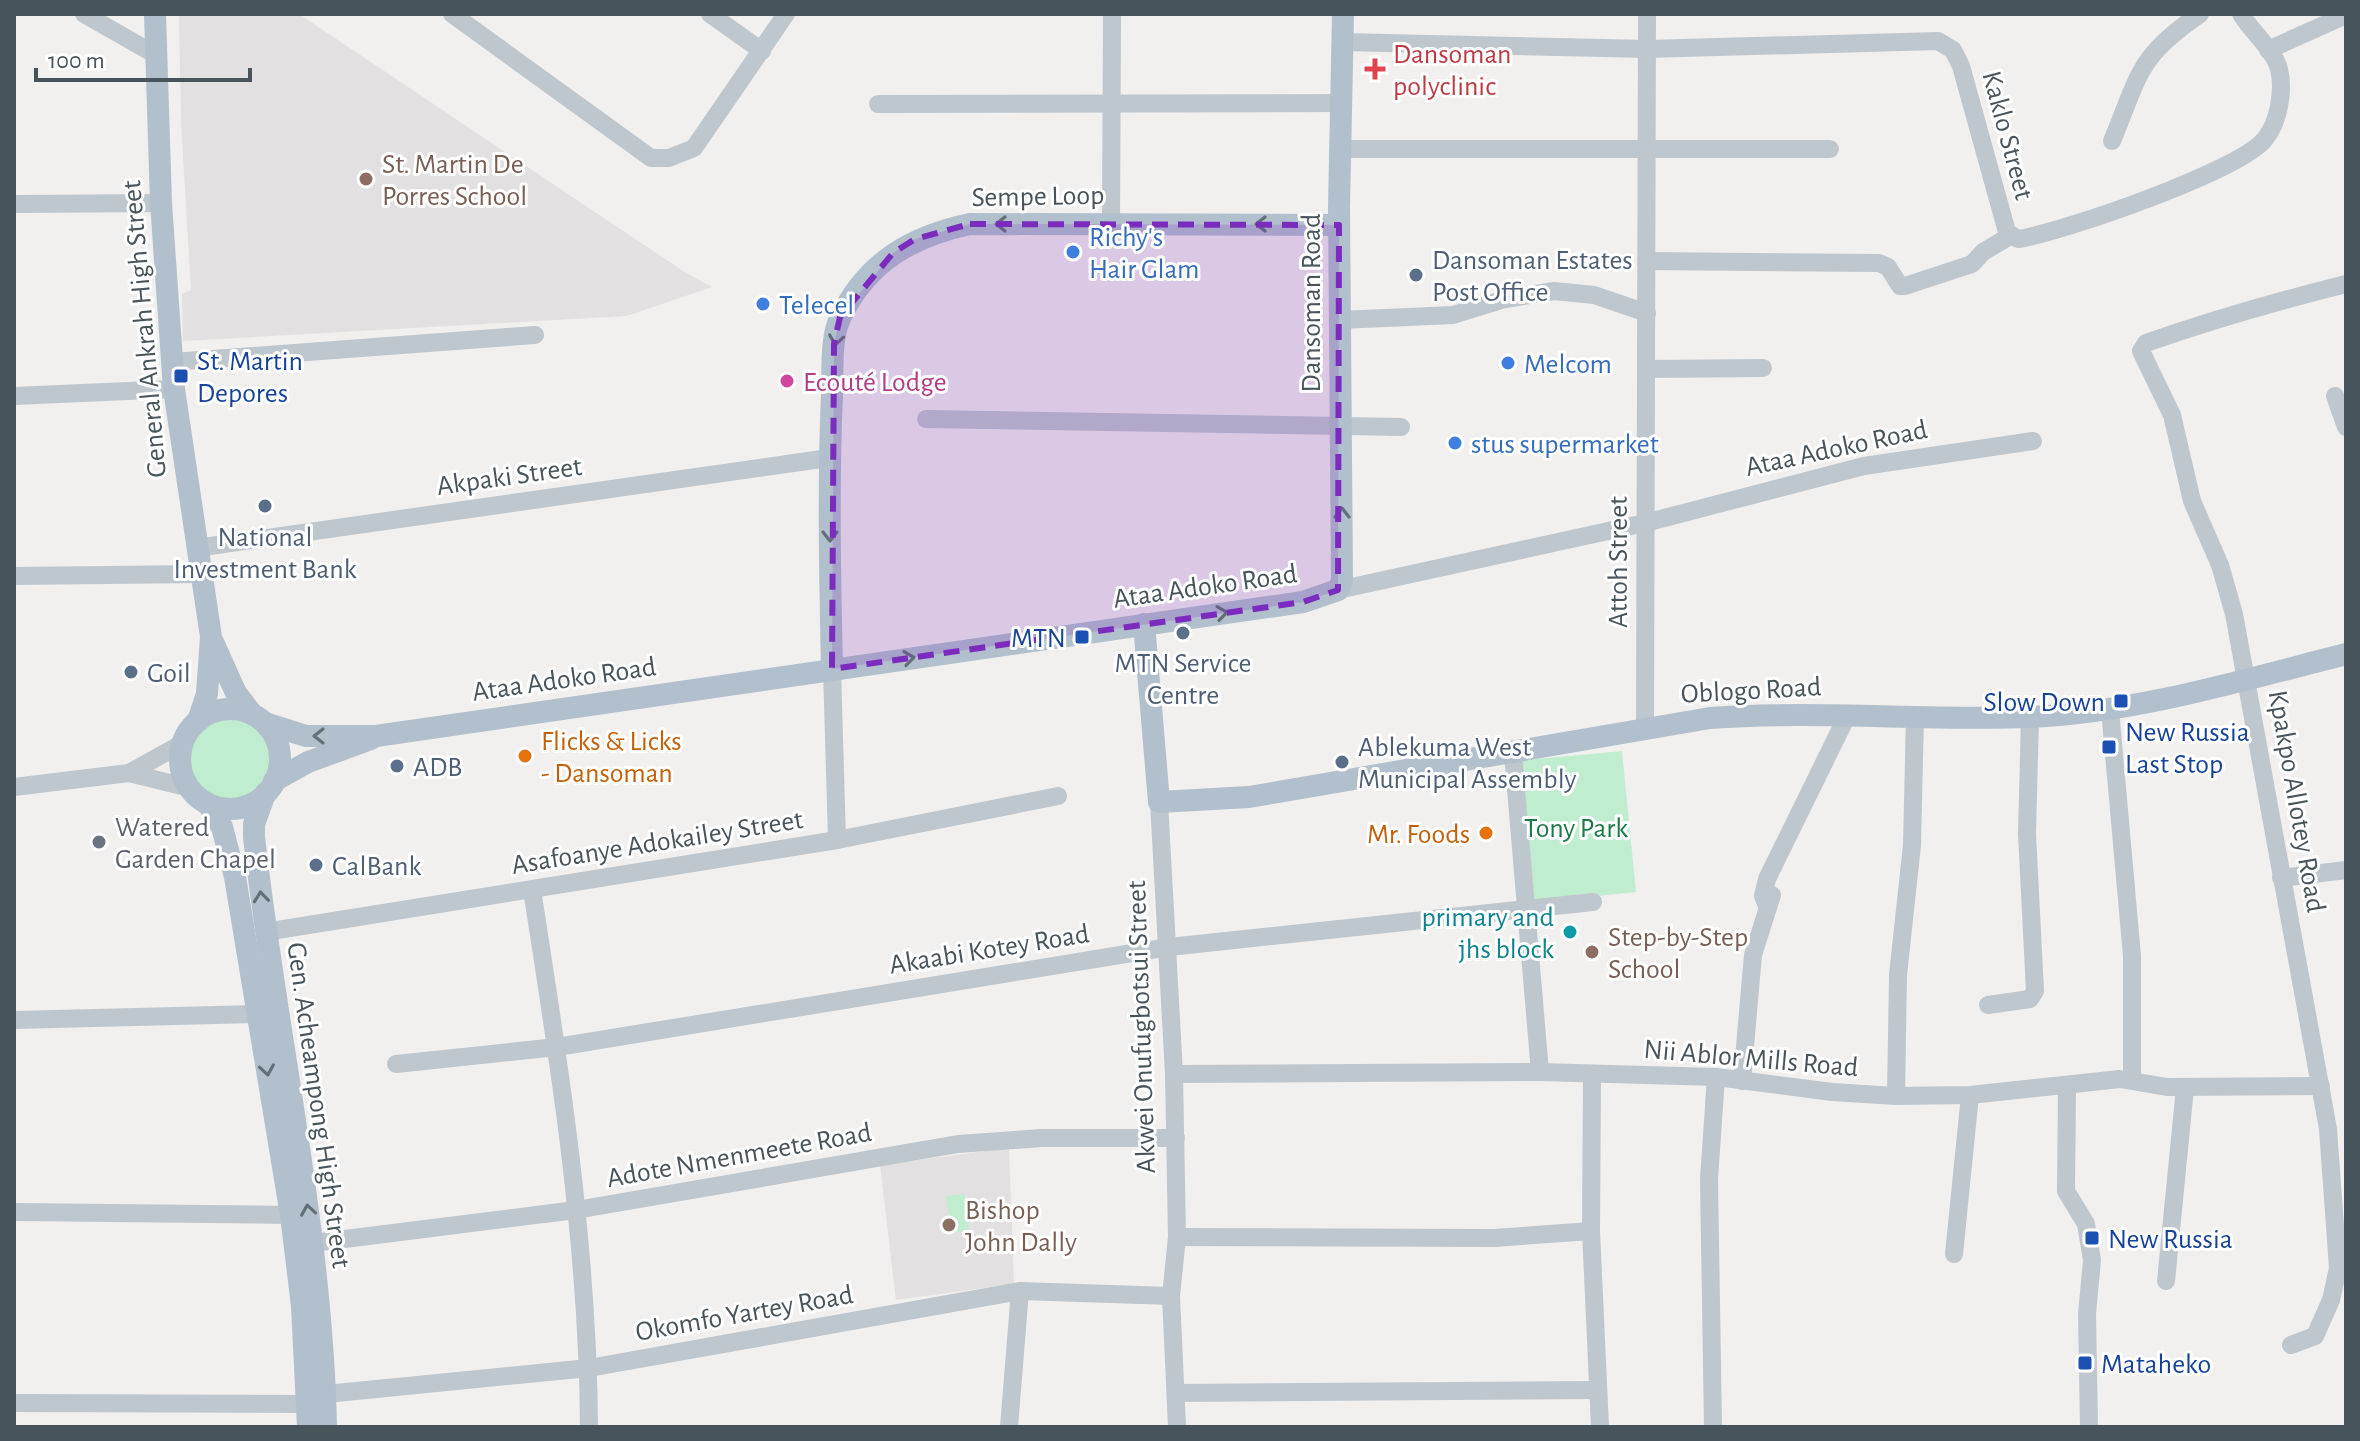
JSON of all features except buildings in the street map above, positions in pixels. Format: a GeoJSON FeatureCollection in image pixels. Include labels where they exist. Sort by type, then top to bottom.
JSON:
{"type":"FeatureCollection","features":[{"type":"Feature","properties":{"kind":"main road","name":"General Ankrah High Street"},"geometry":{"type":"LineString","coordinates":[[155,14],[161,203],[174,389],[211,637],[207,694],[198,721]]}},
{"type":"Feature","properties":{"kind":"main road","name":"Dansoman Road"},"geometry":{"type":"LineString","coordinates":[[1338,590],[1342,581],[1339,225],[1343,14]]}},
{"type":"Feature","properties":{"kind":"main road","name":"Sempe Loop"},"geometry":{"type":"LineString","coordinates":[[832,669],[829,458],[834,344],[840,317],[863,284],[893,253],[915,239],[970,224],[1339,225]]}},
{"type":"Feature","properties":{"kind":"main road","name":"Ataa Adoko Road"},"geometry":{"type":"LineString","coordinates":[[258,719],[306,736],[376,736],[1303,602],[1338,590]]}},
{"type":"Feature","properties":{"kind":"main road","name":"Akwei Onufugbotsui Street"},"geometry":{"type":"LineString","coordinates":[[1144,624],[1159,802]]}},
{"type":"Feature","properties":{"kind":"main road","name":"General Ankrah High Street"},"geometry":{"type":"LineString","coordinates":[[211,637],[236,693],[258,719]]}},
{"type":"Feature","properties":{"kind":"main road","name":"Oblogo Road"},"geometry":{"type":"LineString","coordinates":[[1159,802],[1249,797],[1513,754],[1645,727],[1734,716],[2030,717],[2110,709],[2346,654]]}},
{"type":"Feature","properties":{"kind":"main road"},"geometry":{"type":"LineString","coordinates":[[220,710],[258,719],[279,751],[270,788],[239,808],[208,804],[190,788],[181,769],[183,743],[198,721],[220,710]]}},
{"type":"Feature","properties":{"kind":"main road","name":"Ataa Adoko Road"},"geometry":{"type":"LineString","coordinates":[[270,788],[308,762],[376,736]]}},
{"type":"Feature","properties":{"kind":"main road","name":"Gen. Acheampong High Street"},"geometry":{"type":"LineString","coordinates":[[270,788],[254,824],[265,932],[313,1243],[317,1399],[308,1427]]}},
{"type":"Feature","properties":{"kind":"main road","name":"Gen. Acheampong High Street"},"geometry":{"type":"LineString","coordinates":[[208,804],[226,839],[291,1215],[317,1399],[326,1427]]}},
{"type":"Feature","properties":{"kind":"street"},"geometry":{"type":"LineString","coordinates":[[84,14],[156,55]]}},
{"type":"Feature","properties":{"kind":"street"},"geometry":{"type":"LineString","coordinates":[[452,14],[651,158],[669,158],[694,148],[786,14]]}},
{"type":"Feature","properties":{"kind":"street"},"geometry":{"type":"LineString","coordinates":[[710,14],[762,51]]}},
{"type":"Feature","properties":{"kind":"street"},"geometry":{"type":"LineString","coordinates":[[1111,223],[1109,102],[1112,14]]}},
{"type":"Feature","properties":{"kind":"street","name":"Attoh Street"},"geometry":{"type":"LineString","coordinates":[[1645,727],[1647,14]]}},
{"type":"Feature","properties":{"kind":"street"},"geometry":{"type":"LineString","coordinates":[[2112,141],[2144,62],[2167,37],[2200,14]]}},
{"type":"Feature","properties":{"kind":"street"},"geometry":{"type":"LineString","coordinates":[[2241,14],[2268,50],[2346,15]]}},
{"type":"Feature","properties":{"kind":"street","name":"Kaklo Street"},"geometry":{"type":"LineString","coordinates":[[1343,42],[1647,49],[1938,41],[1953,50],[1961,66],[1983,151],[2010,236],[2029,237],[2186,184],[2251,152],[2264,141],[2278,113],[2279,68],[2268,50]]}},
{"type":"Feature","properties":{"kind":"street"},"geometry":{"type":"LineString","coordinates":[[878,104],[1342,103]]}},
{"type":"Feature","properties":{"kind":"street"},"geometry":{"type":"LineString","coordinates":[[1342,149],[1830,149]]}},
{"type":"Feature","properties":{"kind":"street"},"geometry":{"type":"LineString","coordinates":[[14,204],[161,203]]}},
{"type":"Feature","properties":{"kind":"street"},"geometry":{"type":"LineString","coordinates":[[1647,261],[1879,263],[1888,267],[1900,286],[1905,286],[1972,264],[1983,252],[2010,236]]}},
{"type":"Feature","properties":{"kind":"street","name":"Kpakpo Allotey Road"},"geometry":{"type":"LineString","coordinates":[[2291,1345],[2315,1336],[2342,1269],[2321,1086],[2281,878],[2249,678],[2220,565],[2192,501],[2172,415],[2141,351],[2146,343],[2166,336],[2267,303],[2346,284]]}},
{"type":"Feature","properties":{"kind":"street"},"geometry":{"type":"LineString","coordinates":[[1340,320],[1453,315],[1505,299],[1554,291],[1594,295],[1647,313]]}},
{"type":"Feature","properties":{"kind":"street"},"geometry":{"type":"LineString","coordinates":[[172,362],[535,335]]}},
{"type":"Feature","properties":{"kind":"street"},"geometry":{"type":"LineString","coordinates":[[1647,369],[1763,368]]}},
{"type":"Feature","properties":{"kind":"street"},"geometry":{"type":"LineString","coordinates":[[14,396],[174,389]]}},
{"type":"Feature","properties":{"kind":"street"},"geometry":{"type":"LineString","coordinates":[[2335,396],[2346,427]]}},
{"type":"Feature","properties":{"kind":"street"},"geometry":{"type":"LineString","coordinates":[[926,419],[1401,427]]}},
{"type":"Feature","properties":{"kind":"street","name":"Ataa Adoko Road"},"geometry":{"type":"LineString","coordinates":[[1338,590],[1645,523],[1864,466],[2033,441]]}},
{"type":"Feature","properties":{"kind":"street","name":"Akpaki Street"},"geometry":{"type":"LineString","coordinates":[[196,548],[829,458]]}},
{"type":"Feature","properties":{"kind":"street"},"geometry":{"type":"LineString","coordinates":[[14,576],[200,574]]}},
{"type":"Feature","properties":{"kind":"street"},"geometry":{"type":"LineString","coordinates":[[832,669],[837,840]]}},
{"type":"Feature","properties":{"kind":"street"},"geometry":{"type":"LineString","coordinates":[[2110,709],[2132,956],[2132,1080]]}},
{"type":"Feature","properties":{"kind":"street"},"geometry":{"type":"LineString","coordinates":[[1742,1081],[1748,987],[1770,899],[1763,896],[1767,879],[1848,714]]}},
{"type":"Feature","properties":{"kind":"street"},"geometry":{"type":"LineString","coordinates":[[1896,1096],[1898,975],[1912,845],[1915,716]]}},
{"type":"Feature","properties":{"kind":"street"},"geometry":{"type":"LineString","coordinates":[[1988,1005],[2021,1002],[2030,999],[2035,991],[2027,834],[2030,717]]}},
{"type":"Feature","properties":{"kind":"street"},"geometry":{"type":"LineString","coordinates":[[129,773],[183,743]]}},
{"type":"Feature","properties":{"kind":"street"},"geometry":{"type":"LineString","coordinates":[[1513,754],[1523,910],[1540,1072]]}},
{"type":"Feature","properties":{"kind":"street"},"geometry":{"type":"LineString","coordinates":[[14,787],[129,773],[190,788]]}},
{"type":"Feature","properties":{"kind":"street","name":"Asafoanye Adokailey Street"},"geometry":{"type":"LineString","coordinates":[[265,932],[837,840],[1058,796]]}},
{"type":"Feature","properties":{"kind":"street","name":"Akwei Onufugbotsui Street"},"geometry":{"type":"LineString","coordinates":[[1159,802],[1169,947],[1176,1138],[1177,1237],[1171,1296],[1177,1427]]}},
{"type":"Feature","properties":{"kind":"street"},"geometry":{"type":"LineString","coordinates":[[2281,878],[2346,870]]}},
{"type":"Feature","properties":{"kind":"street"},"geometry":{"type":"LineString","coordinates":[[532,890],[557,1047],[576,1210],[589,1368],[589,1427]]}},
{"type":"Feature","properties":{"kind":"street","name":"Akaabi Kotey Road"},"geometry":{"type":"LineString","coordinates":[[396,1064],[557,1047],[1169,947],[1593,902]]}},
{"type":"Feature","properties":{"kind":"street"},"geometry":{"type":"LineString","coordinates":[[14,1020],[258,1014]]}},
{"type":"Feature","properties":{"kind":"street","name":"Nii Ablor Mills Road"},"geometry":{"type":"LineString","coordinates":[[1174,1074],[1540,1072],[1716,1077],[1896,1096],[1970,1095],[2132,1080],[2185,1088],[2321,1086]]}},
{"type":"Feature","properties":{"kind":"street"},"geometry":{"type":"LineString","coordinates":[[1592,1074],[1591,1231],[1600,1427]]}},
{"type":"Feature","properties":{"kind":"street"},"geometry":{"type":"LineString","coordinates":[[1713,1427],[1709,1179],[1716,1077]]}},
{"type":"Feature","properties":{"kind":"street"},"geometry":{"type":"LineString","coordinates":[[2067,1087],[2066,1191],[2086,1224],[2092,1260],[2087,1314],[2089,1427]]}},
{"type":"Feature","properties":{"kind":"street"},"geometry":{"type":"LineString","coordinates":[[2166,1281],[2185,1088]]}},
{"type":"Feature","properties":{"kind":"street"},"geometry":{"type":"LineString","coordinates":[[1954,1254],[1970,1095]]}},
{"type":"Feature","properties":{"kind":"street","name":"Adote Nmenmeete Road"},"geometry":{"type":"LineString","coordinates":[[313,1243],[576,1210],[958,1144],[1042,1138],[1176,1138]]}},
{"type":"Feature","properties":{"kind":"street"},"geometry":{"type":"LineString","coordinates":[[14,1212],[291,1215]]}},
{"type":"Feature","properties":{"kind":"street"},"geometry":{"type":"LineString","coordinates":[[1177,1237],[1494,1238],[1591,1231]]}},
{"type":"Feature","properties":{"kind":"street"},"geometry":{"type":"LineString","coordinates":[[1009,1427],[1020,1291]]}},
{"type":"Feature","properties":{"kind":"street","name":"Okomfo Yartey Road"},"geometry":{"type":"LineString","coordinates":[[14,1403],[317,1399],[589,1368],[1020,1291],[1171,1296]]}},
{"type":"Feature","properties":{"kind":"street"},"geometry":{"type":"LineString","coordinates":[[1177,1393],[1596,1390]]}},
{"type":"Feature","properties":{"kind":"highlighted area"},"geometry":{"type":"Polygon","coordinates":[[[970,224],[1339,225],[1338,590],[1303,602],[832,669],[834,344],[840,317],[893,253],[915,239],[970,224]]]}},
{"type":"Feature","properties":{"kind":"shaded area","name":"St. Martin De Porres School"},"geometry":{"type":"Polygon","coordinates":[[[179,14],[299,14],[683,271],[712,287],[627,316],[183,341],[182,294],[191,290],[181,123],[179,14]]]}},
{"type":"Feature","properties":{"kind":"shaded area","name":"Bishop John Dally"},"geometry":{"type":"Polygon","coordinates":[[[1009,1148],[1014,1284],[896,1300],[880,1165],[1009,1148]]]}},
{"type":"Feature","properties":{"kind":"green space"},"geometry":{"type":"Polygon","coordinates":[[[228,718],[244,721],[258,730],[267,744],[270,760],[267,776],[258,790],[244,799],[228,802],[212,799],[198,790],[189,776],[186,760],[189,744],[198,730],[212,721],[228,718]]]}},
{"type":"Feature","properties":{"kind":"green space","name":"Tony Park"},"geometry":{"type":"Polygon","coordinates":[[[1622,751],[1636,892],[1531,903],[1517,761],[1622,751]]]}},
{"type":"Feature","properties":{"kind":"green space"},"geometry":{"type":"Polygon","coordinates":[[[964,1194],[969,1231],[951,1233],[946,1196],[964,1194]]]}},
{"type":"Feature","properties":{"kind":"place","name":"Dansoman polyclinic"},"geometry":{"type":"Point","coordinates":[1375,69]}},
{"type":"Feature","properties":{"kind":"place","name":"St. Martin De Porres School"},"geometry":{"type":"Point","coordinates":[366,179]}},
{"type":"Feature","properties":{"kind":"place","name":"Richy's Hair Glam"},"geometry":{"type":"Point","coordinates":[1073,252]}},
{"type":"Feature","properties":{"kind":"place","name":"Dansoman Estates Post Office"},"geometry":{"type":"Point","coordinates":[1416,275]}},
{"type":"Feature","properties":{"kind":"place","name":"Telecel"},"geometry":{"type":"Point","coordinates":[763,304]}},
{"type":"Feature","properties":{"kind":"place","name":"Melcom"},"geometry":{"type":"Point","coordinates":[1508,363]}},
{"type":"Feature","properties":{"kind":"place","name":"St. Martin Depores"},"geometry":{"type":"Point","coordinates":[181,376]}},
{"type":"Feature","properties":{"kind":"place","name":"Ecouté Lodge"},"geometry":{"type":"Point","coordinates":[787,381]}},
{"type":"Feature","properties":{"kind":"place","name":"stus supermarket"},"geometry":{"type":"Point","coordinates":[1455,443]}},
{"type":"Feature","properties":{"kind":"place","name":"National Investment Bank"},"geometry":{"type":"Point","coordinates":[265,506]}},
{"type":"Feature","properties":{"kind":"place","name":"MTN Service Centre"},"geometry":{"type":"Point","coordinates":[1183,633]}},
{"type":"Feature","properties":{"kind":"place","name":"MTN"},"geometry":{"type":"Point","coordinates":[1082,637]}},
{"type":"Feature","properties":{"kind":"place","name":"Goil"},"geometry":{"type":"Point","coordinates":[131,672]}},
{"type":"Feature","properties":{"kind":"place","name":"Slow Down"},"geometry":{"type":"Point","coordinates":[2121,701]}},
{"type":"Feature","properties":{"kind":"place","name":"New Russia Last Stop"},"geometry":{"type":"Point","coordinates":[2109,747]}},
{"type":"Feature","properties":{"kind":"place","name":"Flicks & Licks - Dansoman"},"geometry":{"type":"Point","coordinates":[525,756]}},
{"type":"Feature","properties":{"kind":"place","name":"Ablekuma West Municipal Assembly"},"geometry":{"type":"Point","coordinates":[1342,762]}},
{"type":"Feature","properties":{"kind":"place","name":"ADB"},"geometry":{"type":"Point","coordinates":[397,766]}},
{"type":"Feature","properties":{"kind":"place","name":"Mr. Foods"},"geometry":{"type":"Point","coordinates":[1486,833]}},
{"type":"Feature","properties":{"kind":"place","name":"Watered Garden Chapel"},"geometry":{"type":"Point","coordinates":[99,842]}},
{"type":"Feature","properties":{"kind":"place","name":"CalBank"},"geometry":{"type":"Point","coordinates":[316,865]}},
{"type":"Feature","properties":{"kind":"place","name":"primary and jhs block"},"geometry":{"type":"Point","coordinates":[1570,932]}},
{"type":"Feature","properties":{"kind":"place","name":"Step-by-Step School"},"geometry":{"type":"Point","coordinates":[1592,952]}},
{"type":"Feature","properties":{"kind":"place","name":"Bishop John Dally"},"geometry":{"type":"Point","coordinates":[949,1225]}},
{"type":"Feature","properties":{"kind":"place","name":"New Russia"},"geometry":{"type":"Point","coordinates":[2092,1238]}},
{"type":"Feature","properties":{"kind":"place","name":"Mataheko"},"geometry":{"type":"Point","coordinates":[2085,1363]}}]}
